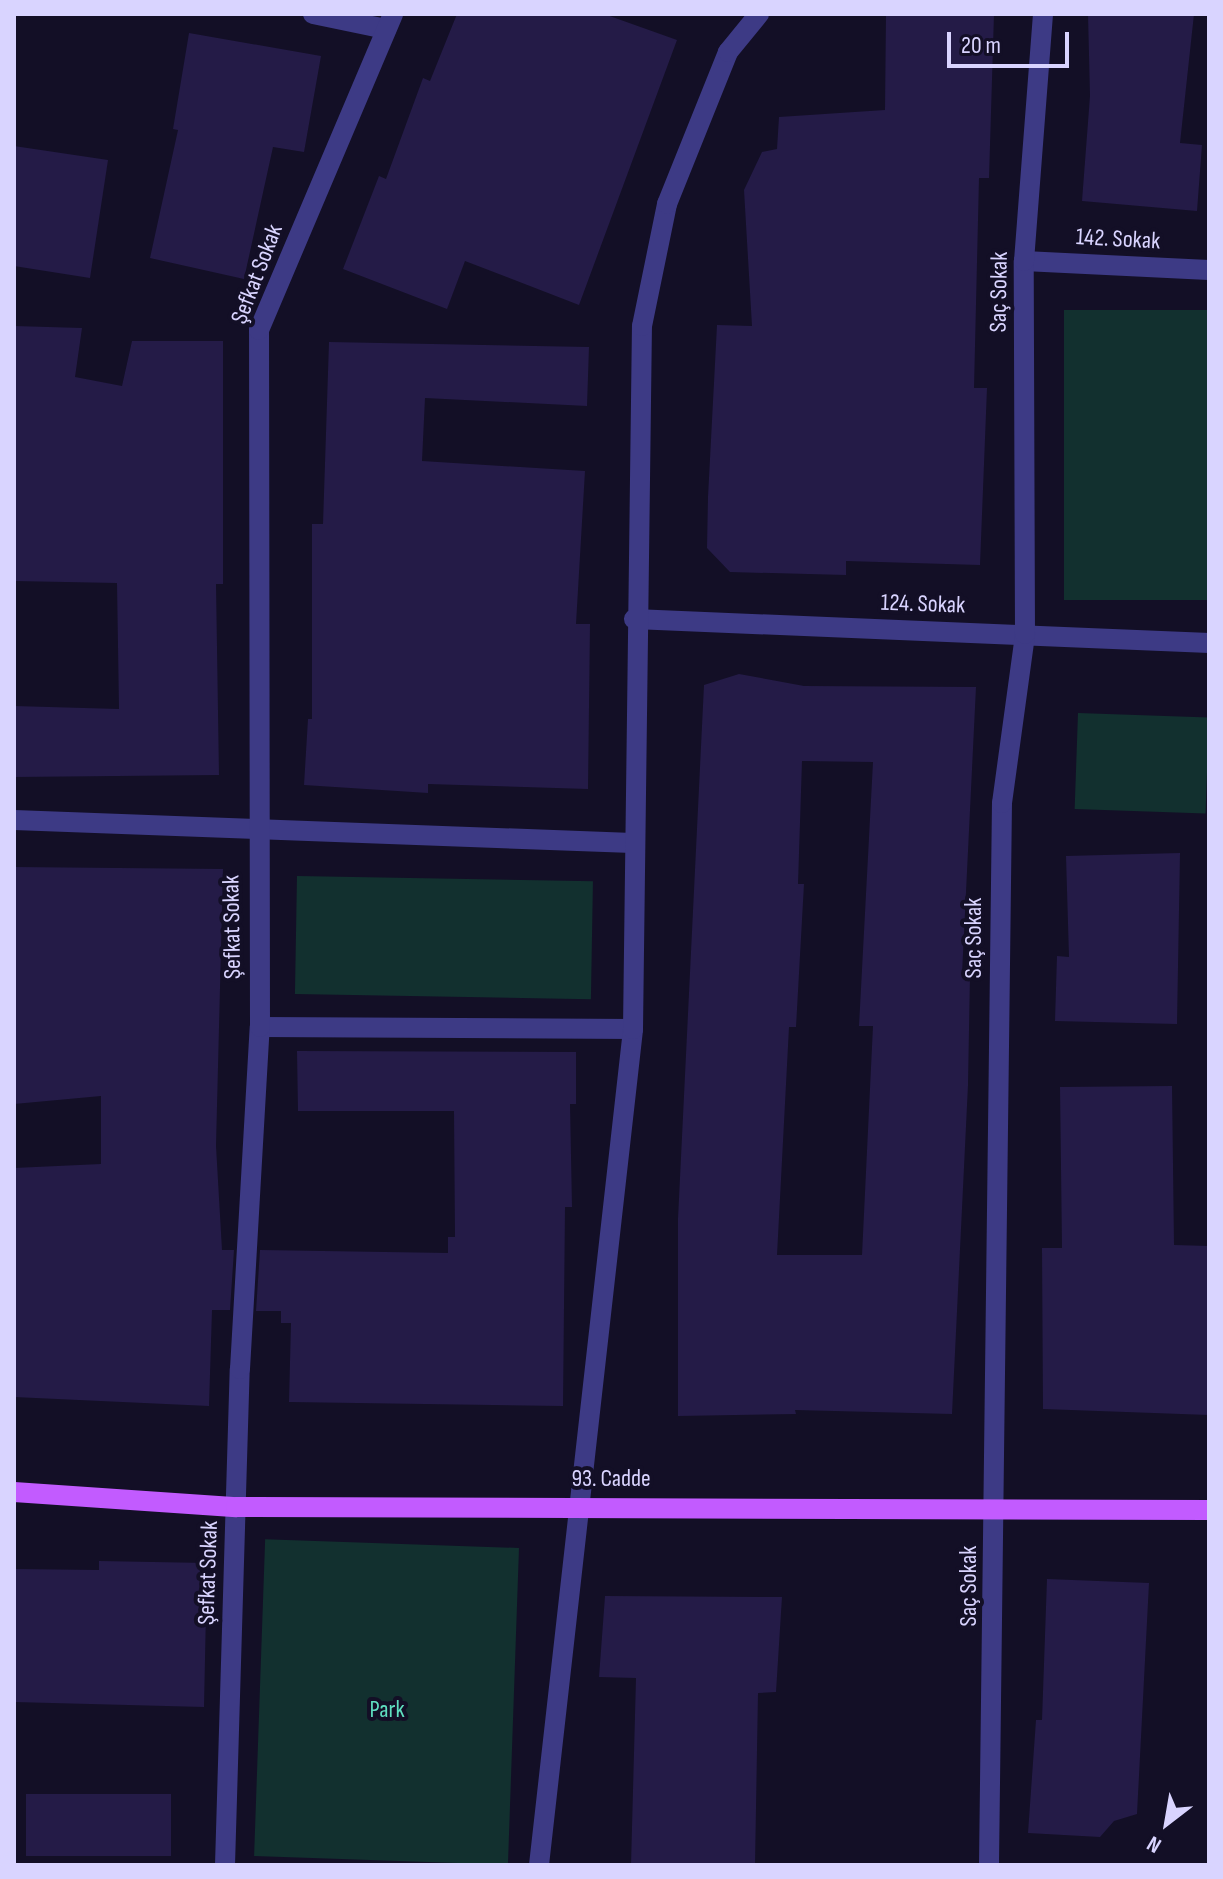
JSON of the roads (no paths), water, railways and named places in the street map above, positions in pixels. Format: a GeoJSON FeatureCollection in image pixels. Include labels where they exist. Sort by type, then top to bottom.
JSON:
{"type":"FeatureCollection","features":[{"type":"Feature","properties":{"kind":"main road","name":"93. Cadde"},"geometry":{"type":"LineString","coordinates":[[14,1492],[236,1507],[580,1505],[1209,1510]]}},
{"type":"Feature","properties":{"kind":"street"},"geometry":{"type":"LineString","coordinates":[[313,14],[390,21]]}},
{"type":"Feature","properties":{"kind":"street"},"geometry":{"type":"LineString","coordinates":[[539,1865],[633,1029],[634,619],[642,326],[667,204],[728,52],[759,14]]}},
{"type":"Feature","properties":{"kind":"street","name":"Saç Sokak"},"geometry":{"type":"LineString","coordinates":[[989,1865],[996,1508],[1002,803],[1025,634],[1024,261],[1043,14]]}},
{"type":"Feature","properties":{"kind":"street","name":"Şefkat Sokak"},"geometry":{"type":"LineString","coordinates":[[225,1865],[236,1507],[260,1027],[257,826],[259,330],[390,21]]}},
{"type":"Feature","properties":{"kind":"street","name":"142. Sokak"},"geometry":{"type":"LineString","coordinates":[[1024,261],[1209,270]]}},
{"type":"Feature","properties":{"kind":"street","name":"124. Sokak"},"geometry":{"type":"LineString","coordinates":[[634,619],[1209,643]]}},
{"type":"Feature","properties":{"kind":"street"},"geometry":{"type":"LineString","coordinates":[[14,820],[257,826],[633,843]]}},
{"type":"Feature","properties":{"kind":"street"},"geometry":{"type":"LineString","coordinates":[[260,1027],[633,1029]]}},
{"type":"Feature","properties":{"kind":"park label","name":"Park"},"geometry":{"type":"Point","coordinates":[387,1710]}}]}
